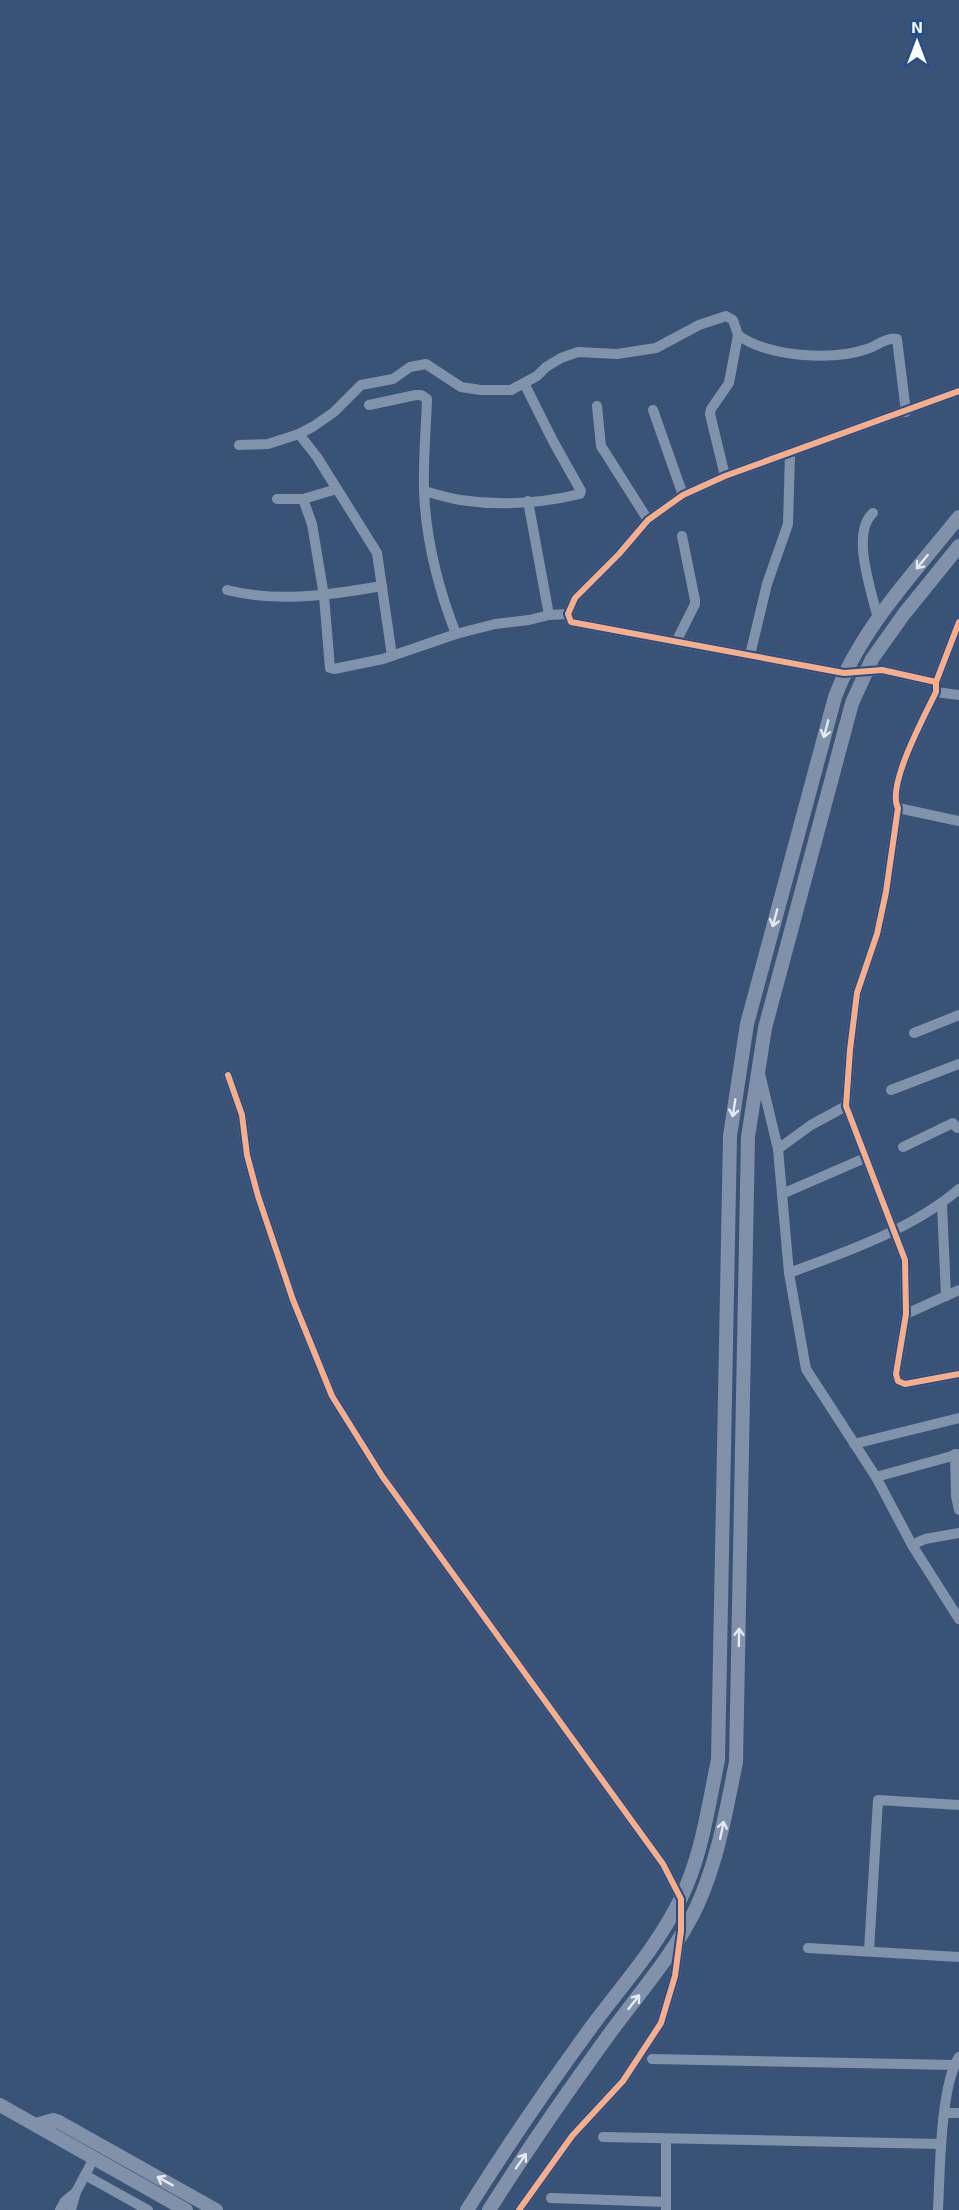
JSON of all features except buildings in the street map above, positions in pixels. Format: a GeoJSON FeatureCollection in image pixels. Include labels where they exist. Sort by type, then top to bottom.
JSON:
{"type":"FeatureCollection","features":[{"type":"Feature","properties":{"kind":"main road"},"geometry":{"type":"LineString","coordinates":[[467,2210],[493,2168],[595,2023],[635,1972],[662,1931],[681,1899],[699,1852],[718,1760],[730,1136],[747,1024],[835,697],[844,673],[878,619],[959,517]]}},
{"type":"Feature","properties":{"kind":"main road"},"geometry":{"type":"LineString","coordinates":[[489,2210],[610,2032],[651,1980],[681,1936],[697,1906],[716,1857],[736,1762],[746,1181],[748,1137],[765,1028],[852,703],[866,670],[904,614],[959,546]]}},
{"type":"Feature","properties":{"kind":"main road"},"geometry":{"type":"LineString","coordinates":[[0,2105],[186,2210]]}},
{"type":"Feature","properties":{"kind":"main road"},"geometry":{"type":"LineString","coordinates":[[36,2125],[53,2120],[59,2122],[216,2210]]}},
{"type":"Feature","properties":{"kind":"street"},"geometry":{"type":"LineString","coordinates":[[239,445],[268,444],[299,434],[334,412],[361,385],[393,379],[410,367],[426,364],[460,387],[511,390],[537,376],[554,363],[578,352],[617,354],[656,348],[699,325],[726,316],[733,320],[738,335],[729,382],[710,414],[725,476]]}},
{"type":"Feature","properties":{"kind":"street"},"geometry":{"type":"LineString","coordinates":[[738,335],[749,344],[785,354],[820,356],[866,350],[891,338],[897,339],[906,412]]}},
{"type":"Feature","properties":{"kind":"street"},"geometry":{"type":"LineString","coordinates":[[424,491],[459,500],[498,503],[577,495],[580,491],[524,383]]}},
{"type":"Feature","properties":{"kind":"street"},"geometry":{"type":"LineString","coordinates":[[570,618],[575,598],[619,554],[648,520],[683,495],[725,476],[959,392]]}},
{"type":"Feature","properties":{"kind":"street"},"geometry":{"type":"LineString","coordinates":[[369,405],[416,395],[427,399],[424,491],[432,554],[441,595],[456,634]]}},
{"type":"Feature","properties":{"kind":"street"},"geometry":{"type":"LineString","coordinates":[[597,406],[602,446],[648,520]]}},
{"type":"Feature","properties":{"kind":"street"},"geometry":{"type":"LineString","coordinates":[[653,410],[683,495]]}},
{"type":"Feature","properties":{"kind":"street"},"geometry":{"type":"LineString","coordinates":[[299,434],[337,489],[377,554],[392,656]]}},
{"type":"Feature","properties":{"kind":"street"},"geometry":{"type":"LineString","coordinates":[[750,655],[767,584],[788,524],[790,454]]}},
{"type":"Feature","properties":{"kind":"street"},"geometry":{"type":"LineString","coordinates":[[277,499],[303,499],[337,489]]}},
{"type":"Feature","properties":{"kind":"street"},"geometry":{"type":"LineString","coordinates":[[303,499],[312,524],[324,596],[330,668],[392,656],[456,634],[495,624],[549,615],[844,673],[882,670],[959,695]]}},
{"type":"Feature","properties":{"kind":"street"},"geometry":{"type":"LineString","coordinates":[[528,501],[549,615]]}},
{"type":"Feature","properties":{"kind":"street"},"geometry":{"type":"LineString","coordinates":[[873,513],[866,519],[861,536],[878,619]]}},
{"type":"Feature","properties":{"kind":"street"},"geometry":{"type":"LineString","coordinates":[[677,640],[695,604],[682,536]]}},
{"type":"Feature","properties":{"kind":"street"},"geometry":{"type":"LineString","coordinates":[[227,590],[292,597],[324,596],[382,586]]}},
{"type":"Feature","properties":{"kind":"street"},"geometry":{"type":"LineString","coordinates":[[959,622],[956,639],[901,768],[897,785],[895,802],[898,808],[886,892],[877,934],[858,993],[850,1050],[846,1106],[905,1260],[906,1314],[896,1374],[898,1381],[905,1384],[959,1374]]}},
{"type":"Feature","properties":{"kind":"street"},"geometry":{"type":"LineString","coordinates":[[898,808],[959,821]]}},
{"type":"Feature","properties":{"kind":"street"},"geometry":{"type":"LineString","coordinates":[[914,1033],[959,1015]]}},
{"type":"Feature","properties":{"kind":"street"},"geometry":{"type":"LineString","coordinates":[[891,1090],[959,1064]]}},
{"type":"Feature","properties":{"kind":"street"},"geometry":{"type":"LineString","coordinates":[[759,1071],[778,1149],[789,1273],[806,1369],[876,1477],[912,1545],[959,1619]]}},
{"type":"Feature","properties":{"kind":"street"},"geometry":{"type":"LineString","coordinates":[[228,1075],[242,1115],[248,1155],[258,1196],[293,1300],[332,1396],[382,1476],[663,1864],[681,1899],[681,1936],[675,1976],[661,2023],[622,2081],[572,2136],[519,2210]]}},
{"type":"Feature","properties":{"kind":"street"},"geometry":{"type":"LineString","coordinates":[[778,1149],[811,1125],[846,1106]]}},
{"type":"Feature","properties":{"kind":"street"},"geometry":{"type":"LineString","coordinates":[[903,1147],[953,1123],[958,1129]]}},
{"type":"Feature","properties":{"kind":"street"},"geometry":{"type":"LineString","coordinates":[[782,1194],[865,1158]]}},
{"type":"Feature","properties":{"kind":"street"},"geometry":{"type":"LineString","coordinates":[[789,1273],[868,1245],[942,1204],[959,1189]]}},
{"type":"Feature","properties":{"kind":"street"},"geometry":{"type":"LineString","coordinates":[[942,1204],[946,1296]]}},
{"type":"Feature","properties":{"kind":"street"},"geometry":{"type":"LineString","coordinates":[[906,1314],[959,1290]]}},
{"type":"Feature","properties":{"kind":"street"},"geometry":{"type":"LineString","coordinates":[[854,1444],[959,1418]]}},
{"type":"Feature","properties":{"kind":"street"},"geometry":{"type":"LineString","coordinates":[[876,1477],[957,1454],[956,1496],[959,1510]]}},
{"type":"Feature","properties":{"kind":"street"},"geometry":{"type":"LineString","coordinates":[[912,1545],[925,1539],[959,1533]]}},
{"type":"Feature","properties":{"kind":"street"},"geometry":{"type":"LineString","coordinates":[[869,1952],[878,1800],[959,1805]]}},
{"type":"Feature","properties":{"kind":"street"},"geometry":{"type":"LineString","coordinates":[[808,1948],[959,1957]]}},
{"type":"Feature","properties":{"kind":"street"},"geometry":{"type":"LineString","coordinates":[[652,2059],[956,2061],[944,2113],[938,2210]]}},
{"type":"Feature","properties":{"kind":"street"},"geometry":{"type":"LineString","coordinates":[[944,2113],[959,2113]]}},
{"type":"Feature","properties":{"kind":"street"},"geometry":{"type":"LineString","coordinates":[[603,2137],[941,2144]]}},
{"type":"Feature","properties":{"kind":"street"},"geometry":{"type":"LineString","coordinates":[[551,2198],[666,2206],[666,2139]]}},
{"type":"Feature","properties":{"kind":"street"},"geometry":{"type":"LineString","coordinates":[[71,2210],[76,2192],[94,2158]]}},
{"type":"Feature","properties":{"kind":"street"},"geometry":{"type":"LineString","coordinates":[[85,2175],[148,2210]]}},
{"type":"Feature","properties":{"kind":"street"},"geometry":{"type":"LineString","coordinates":[[60,2210],[65,2201],[76,2192]]}},
{"type":"Feature","properties":{"kind":"cycle path"},"geometry":{"type":"LineString","coordinates":[[936,682],[882,670],[844,673],[571,622],[568,614],[575,598],[619,554],[648,520],[683,495],[725,476],[959,391]]}},
{"type":"Feature","properties":{"kind":"cycle path"},"geometry":{"type":"LineString","coordinates":[[959,622],[936,682],[936,692],[908,750],[897,784],[898,808],[886,892],[877,934],[857,993],[846,1106],[905,1260],[906,1314],[896,1374],[898,1381],[905,1384],[959,1374]]}},
{"type":"Feature","properties":{"kind":"cycle path"},"geometry":{"type":"LineString","coordinates":[[228,1075],[242,1115],[247,1155],[258,1196],[293,1300],[332,1396],[382,1476],[663,1864],[681,1899],[681,1931],[675,1976],[661,2023],[623,2081],[572,2136],[519,2210]]}}]}
